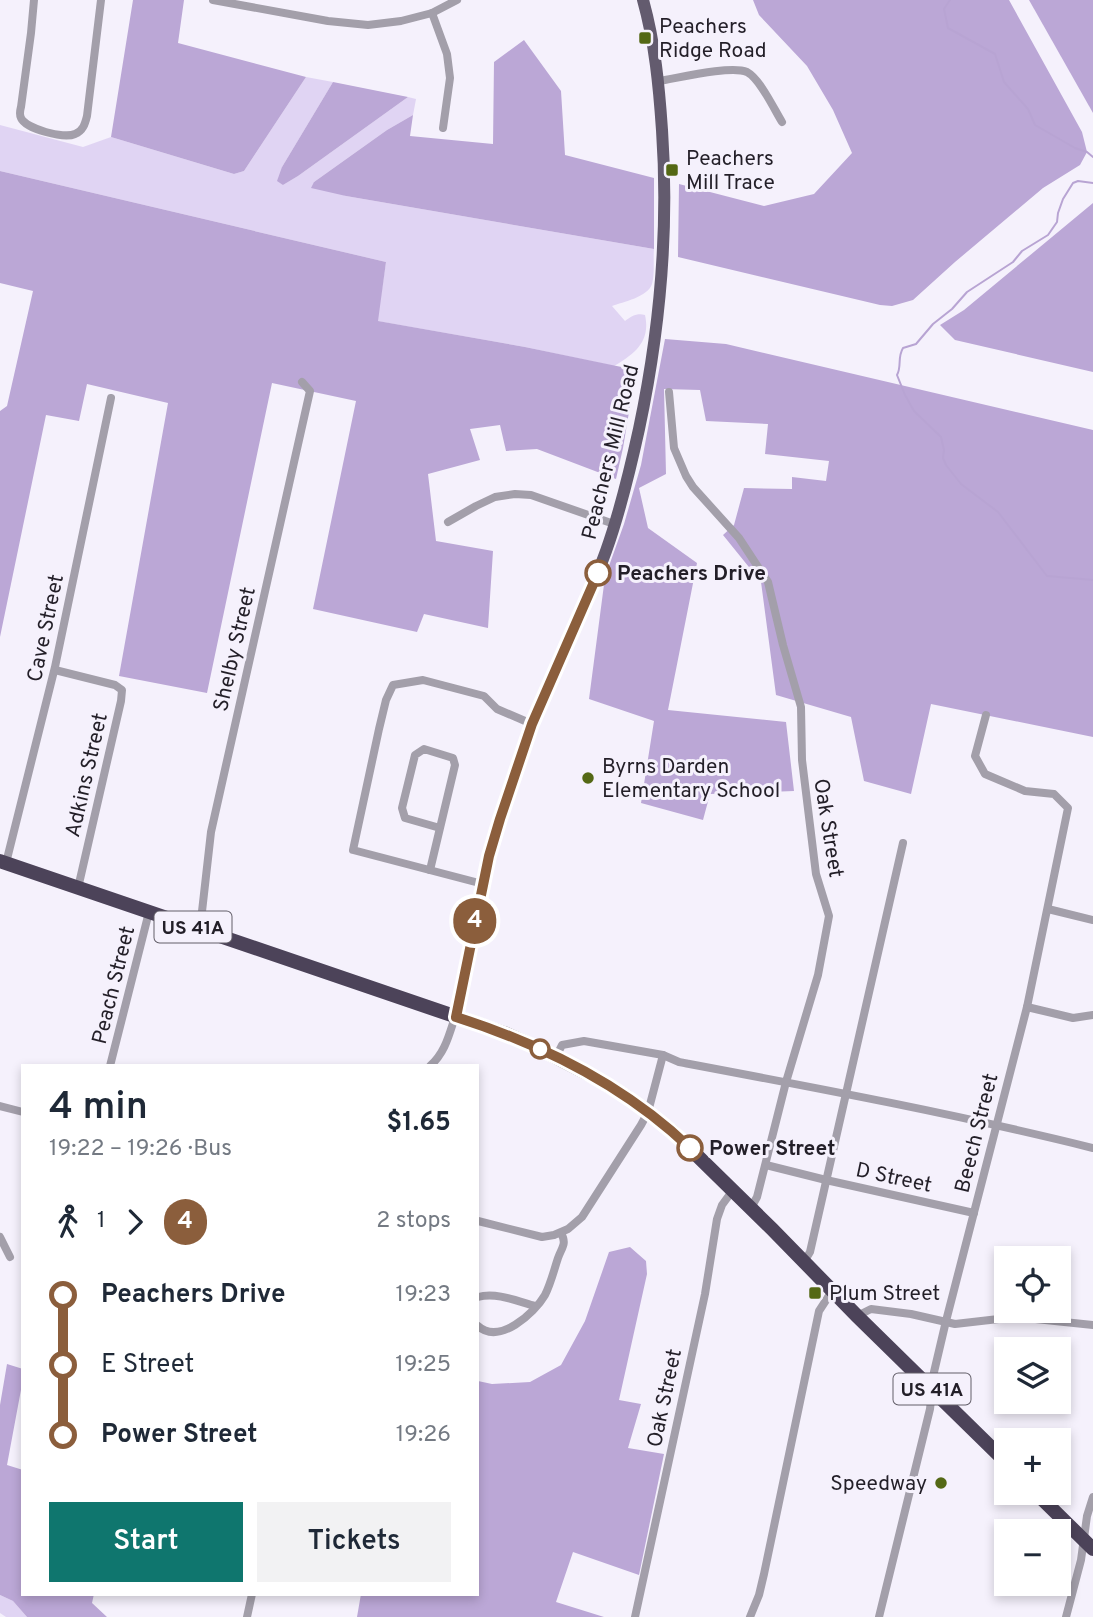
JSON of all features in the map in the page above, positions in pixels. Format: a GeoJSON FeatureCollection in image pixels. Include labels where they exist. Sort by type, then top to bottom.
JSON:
{"type":"FeatureCollection","features":[{"type":"Feature","properties":{"kind":"highway","name":"US 41A"},"geometry":{"type":"LineString","coordinates":[[3,862],[504,1034],[594,1077],[648,1112],[680,1138],[994,1450]]}},
{"type":"Feature","properties":{"kind":"highway"},"geometry":{"type":"LineString","coordinates":[[1049,1505],[1089,1545]]}},
{"type":"Feature","properties":{"kind":"main road","name":"Peachers Mill Road"},"geometry":{"type":"LineString","coordinates":[[456,1017],[483,884],[500,819],[532,724],[597,574],[614,524],[633,455],[651,369],[665,219],[664,162],[659,81],[654,44],[643,0]]}},
{"type":"Feature","properties":{"kind":"street"},"geometry":{"type":"LineString","coordinates":[[34,0],[21,118],[23,122],[45,132],[68,136],[83,128],[88,116],[101,0]]}},
{"type":"Feature","properties":{"kind":"street"},"geometry":{"type":"LineString","coordinates":[[212,0],[328,21],[368,25],[401,21],[432,13],[457,0]]}},
{"type":"Feature","properties":{"kind":"street"},"geometry":{"type":"LineString","coordinates":[[432,13],[447,54],[450,78],[443,128]]}},
{"type":"Feature","properties":{"kind":"street"},"geometry":{"type":"LineString","coordinates":[[659,81],[733,69],[748,73],[760,86],[782,122]]}},
{"type":"Feature","properties":{"kind":"street","name":"Shelby Street"},"geometry":{"type":"LineString","coordinates":[[200,929],[211,832],[310,391],[302,382]]}},
{"type":"Feature","properties":{"kind":"street","name":"Oak Street"},"geometry":{"type":"LineString","coordinates":[[669,392],[674,448],[686,476],[740,538],[768,582],[801,707],[802,760],[814,862],[830,916],[818,975],[786,1082],[757,1197],[751,1208]]}},
{"type":"Feature","properties":{"kind":"street","name":"Cave Street"},"geometry":{"type":"LineString","coordinates":[[3,862],[55,670],[111,398]]}},
{"type":"Feature","properties":{"kind":"street"},"geometry":{"type":"LineString","coordinates":[[448,522],[495,497],[515,494],[531,495],[614,524]]}},
{"type":"Feature","properties":{"kind":"street","name":"Adkins Street"},"geometry":{"type":"LineString","coordinates":[[55,670],[122,690],[78,888]]}},
{"type":"Feature","properties":{"kind":"street"},"geometry":{"type":"LineString","coordinates":[[483,884],[353,850],[386,700],[393,685],[423,680],[484,696],[497,709],[532,724]]}},
{"type":"Feature","properties":{"kind":"street","name":"Beech Street"},"geometry":{"type":"LineString","coordinates":[[879,1617],[930,1409],[931,1388],[946,1321],[1027,1007],[1068,808],[1054,794],[1025,790],[985,774],[975,756],[986,715]]}},
{"type":"Feature","properties":{"kind":"street"},"geometry":{"type":"LineString","coordinates":[[430,870],[456,765],[453,758],[424,749],[415,755],[402,813],[405,818],[440,828]]}},
{"type":"Feature","properties":{"kind":"street"},"geometry":{"type":"LineString","coordinates":[[804,1262],[810,1252],[903,844]]}},
{"type":"Feature","properties":{"kind":"street"},"geometry":{"type":"LineString","coordinates":[[1048,909],[1093,920]]}},
{"type":"Feature","properties":{"kind":"street","name":"Peach Street"},"geometry":{"type":"LineString","coordinates":[[111,1064],[149,912]]}},
{"type":"Feature","properties":{"kind":"street"},"geometry":{"type":"LineString","coordinates":[[1027,1007],[1073,1018],[1093,1015]]}},
{"type":"Feature","properties":{"kind":"street"},"geometry":{"type":"LineString","coordinates":[[432,1064],[445,1049],[456,1017]]}},
{"type":"Feature","properties":{"kind":"street"},"geometry":{"type":"LineString","coordinates":[[556,1057],[562,1045],[584,1041],[996,1124],[1093,1148]]}},
{"type":"Feature","properties":{"kind":"street"},"geometry":{"type":"LineString","coordinates":[[479,1221],[542,1237],[561,1233],[573,1226],[582,1217],[648,1112],[663,1055]]}},
{"type":"Feature","properties":{"kind":"street"},"geometry":{"type":"LineString","coordinates":[[0,1107],[21,1112]]}},
{"type":"Feature","properties":{"kind":"street","name":"D Street"},"geometry":{"type":"LineString","coordinates":[[766,1165],[974,1213]]}},
{"type":"Feature","properties":{"kind":"street","name":"Oak Street"},"geometry":{"type":"LineString","coordinates":[[635,1617],[705,1294],[717,1219],[722,1205],[733,1190]]}},
{"type":"Feature","properties":{"kind":"street"},"geometry":{"type":"LineString","coordinates":[[479,1327],[489,1333],[503,1331],[516,1324],[543,1298],[565,1246],[561,1233]]}},
{"type":"Feature","properties":{"kind":"street"},"geometry":{"type":"LineString","coordinates":[[0,1237],[10,1257]]}},
{"type":"Feature","properties":{"kind":"street"},"geometry":{"type":"LineString","coordinates":[[750,1617],[764,1574],[819,1311],[832,1291]]}},
{"type":"Feature","properties":{"kind":"street"},"geometry":{"type":"LineString","coordinates":[[479,1297],[499,1296],[536,1306]]}},
{"type":"Feature","properties":{"kind":"street"},"geometry":{"type":"LineString","coordinates":[[857,1316],[871,1309],[911,1314],[955,1324],[1016,1317],[1093,1325]]}},
{"type":"Feature","properties":{"kind":"street"},"geometry":{"type":"LineString","coordinates":[[1066,1617],[1089,1545],[1087,1516],[1093,1497]]}},
{"type":"Feature","properties":{"kind":"street"},"geometry":{"type":"LineString","coordinates":[[247,1617],[252,1596]]}},
{"type":"Feature","properties":{"kind":"shaded area"},"geometry":{"type":"Polygon","coordinates":[[[133,0],[184,0],[178,43],[306,77],[244,171],[234,174],[111,137],[133,0]]]}},
{"type":"Feature","properties":{"kind":"shaded area"},"geometry":{"type":"Polygon","coordinates":[[[753,0],[1009,0],[1082,132],[1087,152],[1080,165],[1043,188],[913,300],[892,306],[678,257],[679,184],[764,206],[814,194],[852,153],[833,110],[807,66],[759,15],[753,0]]]}},
{"type":"Feature","properties":{"kind":"shaded area"},"geometry":{"type":"Polygon","coordinates":[[[1029,0],[1093,0],[1093,113],[1029,0]]]}},
{"type":"Feature","properties":{"kind":"shaded area"},"geometry":{"type":"Polygon","coordinates":[[[524,40],[561,91],[565,155],[654,178],[654,249],[311,188],[314,182],[387,130],[413,115],[410,136],[493,144],[494,62],[524,40]]]}},
{"type":"Feature","properties":{"kind":"shaded area"},"geometry":{"type":"Polygon","coordinates":[[[306,77],[333,82],[282,167],[283,185],[408,97],[416,99],[413,115],[387,130],[314,182],[346,196],[654,249],[650,289],[612,306],[625,321],[635,315],[645,315],[646,333],[639,346],[614,366],[377,321],[386,262],[0,171],[0,125],[83,147],[111,137],[234,174],[244,171],[306,77]]]}},
{"type":"Feature","properties":{"kind":"shaded area"},"geometry":{"type":"Polygon","coordinates":[[[333,82],[408,97],[283,185],[277,181],[282,167],[333,82]]]}},
{"type":"Feature","properties":{"kind":"shaded area"},"geometry":{"type":"Polygon","coordinates":[[[0,171],[386,262],[378,321],[636,370],[616,479],[537,449],[506,451],[500,425],[470,429],[480,460],[428,474],[436,541],[493,551],[488,628],[424,614],[417,632],[313,609],[356,401],[272,383],[207,693],[119,676],[168,403],[87,384],[79,421],[46,415],[0,637],[0,411],[7,406],[33,291],[0,283],[0,171]]]}},
{"type":"Feature","properties":{"kind":"shaded area"},"geometry":{"type":"Polygon","coordinates":[[[1093,203],[1093,372],[955,340],[940,325],[964,310],[1093,203]]]}},
{"type":"Feature","properties":{"kind":"shaded area"},"geometry":{"type":"Polygon","coordinates":[[[665,339],[726,344],[1093,430],[1093,737],[931,704],[911,794],[864,781],[851,717],[776,695],[761,582],[723,535],[734,525],[744,488],[792,489],[792,477],[826,481],[829,461],[765,454],[768,424],[706,421],[700,390],[664,389],[666,474],[639,488],[648,528],[697,563],[668,710],[786,722],[794,791],[710,794],[703,820],[641,803],[654,721],[589,699],[605,577],[641,465],[665,339]]]}},
{"type":"Feature","properties":{"kind":"shaded area"},"geometry":{"type":"Polygon","coordinates":[[[630,1247],[646,1261],[647,1274],[619,1400],[641,1404],[628,1448],[664,1454],[639,1575],[573,1552],[556,1602],[604,1617],[357,1617],[361,1596],[479,1596],[479,1381],[492,1384],[530,1382],[561,1365],[585,1321],[609,1252],[630,1247]]]}},
{"type":"Feature","properties":{"kind":"shaded area"},"geometry":{"type":"Polygon","coordinates":[[[7,1364],[21,1368],[21,1390],[7,1465],[21,1469],[21,1596],[94,1596],[92,1603],[107,1617],[27,1617],[13,1601],[0,1595],[0,1405],[7,1364]]]}},
{"type":"Feature","properties":{"kind":"shaded area"},"geometry":{"type":"Polygon","coordinates":[[[0,1595],[13,1601],[27,1617],[6,1617],[0,1613],[0,1595]]]}},
{"type":"Feature","properties":{"kind":"waterway"},"geometry":{"type":"LineString","coordinates":[[950,0],[944,9],[948,28],[995,54],[1004,82],[1028,109],[1035,125],[1093,157]]}},
{"type":"Feature","properties":{"kind":"waterway"},"geometry":{"type":"LineString","coordinates":[[1093,183],[1073,183],[1063,199],[1057,222],[1048,235],[967,292],[916,344],[903,348],[897,375],[914,411],[941,437],[946,465],[961,484],[998,512],[1047,576],[1093,580]]}},
{"type":"Feature","properties":{"kind":"bus line","name":"4"},"geometry":{"type":"LineString","coordinates":[[598,573],[532,724],[500,819],[489,856],[456,1017],[542,1050],[594,1077],[648,1112],[690,1148]]}},
{"type":"Feature","properties":{"kind":"place","name":"Peachers Ridge Road"},"geometry":{"type":"Point","coordinates":[645,38]}},
{"type":"Feature","properties":{"kind":"place","name":"Peachers Mill Trace"},"geometry":{"type":"Point","coordinates":[672,170]}},
{"type":"Feature","properties":{"kind":"place","name":"Peachers Drive"},"geometry":{"type":"Point","coordinates":[598,573]}},
{"type":"Feature","properties":{"kind":"place","name":"Byrns Darden Elementary School"},"geometry":{"type":"Point","coordinates":[588,778]}},
{"type":"Feature","properties":{"kind":"place","name":"Power Street"},"geometry":{"type":"Point","coordinates":[690,1148]}},
{"type":"Feature","properties":{"kind":"place","name":"Plum Street"},"geometry":{"type":"Point","coordinates":[815,1293]}},
{"type":"Feature","properties":{"kind":"place","name":"Speedway"},"geometry":{"type":"Point","coordinates":[941,1483]}}]}
